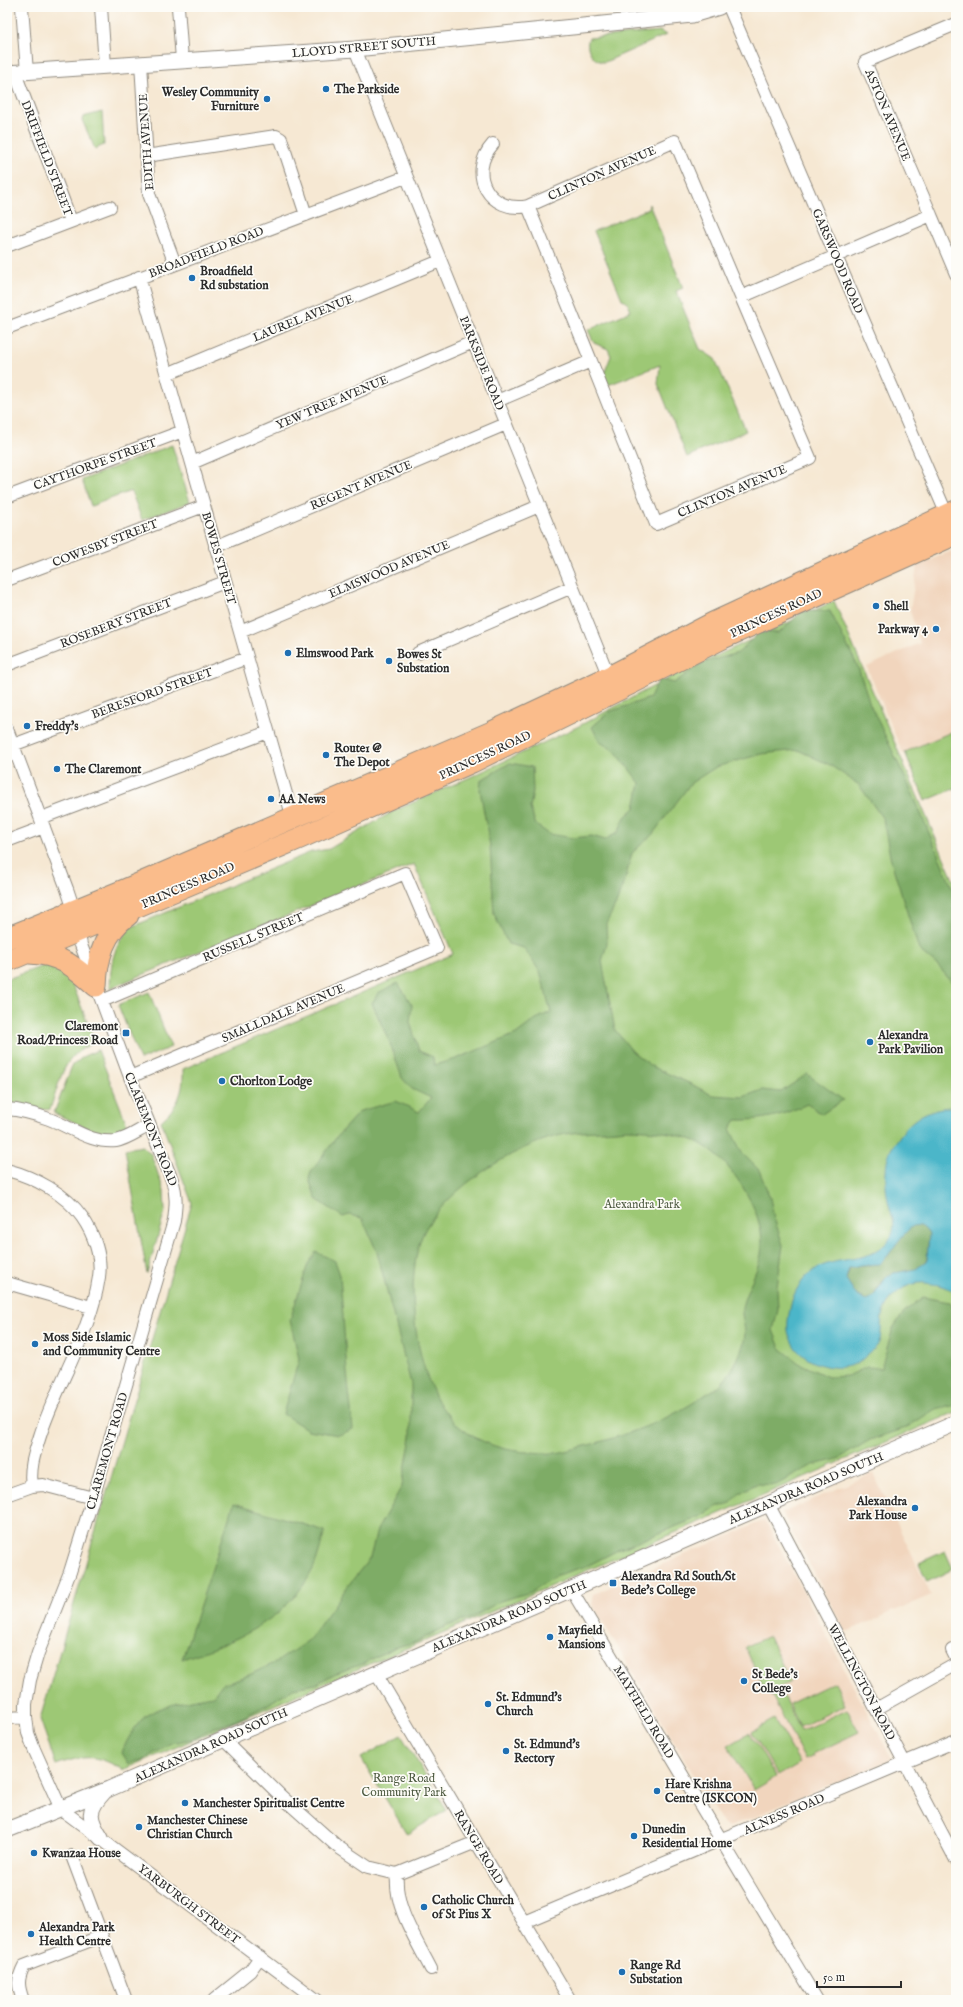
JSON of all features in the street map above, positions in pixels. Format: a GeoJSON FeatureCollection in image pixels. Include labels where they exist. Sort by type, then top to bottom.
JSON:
{"type":"FeatureCollection","features":[{"type":"Feature","properties":{"kind":"highway","name":"PRINCESS ROAD"},"geometry":{"type":"LineString","coordinates":[[7,938],[492,732],[609,677],[714,623],[952,513]]}},
{"type":"Feature","properties":{"kind":"highway","name":"PRINCESS ROAD"},"geometry":{"type":"LineString","coordinates":[[7,961],[300,838],[483,758],[723,638],[956,534]]}},
{"type":"Feature","properties":{"kind":"highway"},"geometry":{"type":"LineString","coordinates":[[99,994],[99,960],[104,942],[120,922],[153,900]]}},
{"type":"Feature","properties":{"kind":"highway"},"geometry":{"type":"LineString","coordinates":[[27,953],[40,953],[60,958],[71,965],[99,994]]}},
{"type":"Feature","properties":{"kind":"street","name":"DRIFFIELD STREET"},"geometry":{"type":"LineString","coordinates":[[22,7],[16,73],[71,221]]}},
{"type":"Feature","properties":{"kind":"street"},"geometry":{"type":"LineString","coordinates":[[101,7],[105,66]]}},
{"type":"Feature","properties":{"kind":"street"},"geometry":{"type":"LineString","coordinates":[[178,7],[182,60]]}},
{"type":"Feature","properties":{"kind":"street","name":"GARSWOOD ROAD"},"geometry":{"type":"LineString","coordinates":[[730,7],[836,256],[952,513]]}},
{"type":"Feature","properties":{"kind":"street","name":"LLOYD STREET SOUTH"},"geometry":{"type":"LineString","coordinates":[[16,73],[182,60],[355,49],[686,16],[708,9]]}},
{"type":"Feature","properties":{"kind":"street","name":"ASTON AVENUE"},"geometry":{"type":"LineString","coordinates":[[956,24],[865,62],[956,274]]}},
{"type":"Feature","properties":{"kind":"street","name":"PARKSIDE ROAD"},"geometry":{"type":"LineString","coordinates":[[355,49],[609,677]]}},
{"type":"Feature","properties":{"kind":"street","name":"EDITH AVENUE"},"geometry":{"type":"LineString","coordinates":[[141,63],[149,194],[175,264]]}},
{"type":"Feature","properties":{"kind":"street"},"geometry":{"type":"LineString","coordinates":[[146,156],[276,136],[280,139],[306,215]]}},
{"type":"Feature","properties":{"kind":"street","name":"CLINTON AVENUE"},"geometry":{"type":"LineString","coordinates":[[675,141],[810,458],[656,524],[528,206],[675,141]]}},
{"type":"Feature","properties":{"kind":"street"},"geometry":{"type":"LineString","coordinates":[[493,144],[484,156],[482,163],[482,178],[488,192],[492,198],[506,206],[528,206]]}},
{"type":"Feature","properties":{"kind":"street","name":"BROADFIELD ROAD"},"geometry":{"type":"LineString","coordinates":[[7,328],[406,177]]}},
{"type":"Feature","properties":{"kind":"street"},"geometry":{"type":"LineString","coordinates":[[7,246],[110,207]]}},
{"type":"Feature","properties":{"kind":"street"},"geometry":{"type":"LineString","coordinates":[[741,297],[931,215]]}},
{"type":"Feature","properties":{"kind":"street","name":"LAUREL AVENUE"},"geometry":{"type":"LineString","coordinates":[[167,374],[440,261]]}},
{"type":"Feature","properties":{"kind":"street","name":"BOWES STREET"},"geometry":{"type":"LineString","coordinates":[[139,277],[292,818],[300,838]]}},
{"type":"Feature","properties":{"kind":"street","name":"YEW TREE AVENUE"},"geometry":{"type":"LineString","coordinates":[[192,463],[473,342]]}},
{"type":"Feature","properties":{"kind":"street"},"geometry":{"type":"LineString","coordinates":[[497,401],[591,361]]}},
{"type":"Feature","properties":{"kind":"street","name":"REGENT AVENUE"},"geometry":{"type":"LineString","coordinates":[[215,547],[506,424]]}},
{"type":"Feature","properties":{"kind":"street","name":"CAYTHORPE STREET"},"geometry":{"type":"LineString","coordinates":[[7,497],[183,431]]}},
{"type":"Feature","properties":{"kind":"street","name":"COWESBY STREET"},"geometry":{"type":"LineString","coordinates":[[7,580],[204,506]]}},
{"type":"Feature","properties":{"kind":"street","name":"ELMSWOOD AVENUE"},"geometry":{"type":"LineString","coordinates":[[240,632],[539,506]]}},
{"type":"Feature","properties":{"kind":"street","name":"ROSEBERY STREET"},"geometry":{"type":"LineString","coordinates":[[7,665],[226,582]]}},
{"type":"Feature","properties":{"kind":"street"},"geometry":{"type":"LineString","coordinates":[[418,653],[572,587]]}},
{"type":"Feature","properties":{"kind":"street","name":"BERESFORD STREET"},"geometry":{"type":"LineString","coordinates":[[13,745],[247,658]]}},
{"type":"Feature","properties":{"kind":"street","name":"CLAREMONT ROAD"},"geometry":{"type":"LineString","coordinates":[[7,729],[74,910],[78,932],[99,994],[130,1077],[172,1180],[176,1192],[177,1205],[174,1221],[93,1498],[70,1572],[38,1653],[28,1692],[26,1717],[34,1749],[61,1808]]}},
{"type":"Feature","properties":{"kind":"street"},"geometry":{"type":"LineString","coordinates":[[7,841],[42,822],[268,732]]}},
{"type":"Feature","properties":{"kind":"street","name":"RUSSELL STREET"},"geometry":{"type":"LineString","coordinates":[[99,994],[405,873],[437,948]]}},
{"type":"Feature","properties":{"kind":"street","name":"SMALLDALE AVENUE"},"geometry":{"type":"LineString","coordinates":[[130,1077],[437,948]]}},
{"type":"Feature","properties":{"kind":"street"},"geometry":{"type":"LineString","coordinates":[[7,1108],[21,1110],[49,1119],[92,1139],[105,1142],[120,1140],[150,1124]]}},
{"type":"Feature","properties":{"kind":"street"},"geometry":{"type":"LineString","coordinates":[[7,1170],[34,1180],[62,1196],[77,1210],[85,1222],[96,1245],[99,1262],[99,1277],[79,1345],[58,1386],[44,1423],[32,1464],[32,1486]]}},
{"type":"Feature","properties":{"kind":"street"},"geometry":{"type":"LineString","coordinates":[[7,1283],[91,1306]]}},
{"type":"Feature","properties":{"kind":"street","name":"ALEXANDRA ROAD SOUTH"},"geometry":{"type":"LineString","coordinates":[[7,1830],[105,1791],[222,1739],[956,1423]]}},
{"type":"Feature","properties":{"kind":"street"},"geometry":{"type":"LineString","coordinates":[[7,1495],[32,1486],[55,1487],[93,1498]]}},
{"type":"Feature","properties":{"kind":"street","name":"WELLINGTON ROAD"},"geometry":{"type":"LineString","coordinates":[[768,1504],[956,1860]]}},
{"type":"Feature","properties":{"kind":"street","name":"MAYFIELD ROAD"},"geometry":{"type":"LineString","coordinates":[[570,1589],[817,2000]]}},
{"type":"Feature","properties":{"kind":"street"},"geometry":{"type":"LineString","coordinates":[[876,1709],[956,1664]]}},
{"type":"Feature","properties":{"kind":"street","name":"RANGE ROAD"},"geometry":{"type":"LineString","coordinates":[[376,1673],[570,2000]]}},
{"type":"Feature","properties":{"kind":"street"},"geometry":{"type":"LineString","coordinates":[[7,1718],[26,1717]]}},
{"type":"Feature","properties":{"kind":"street"},"geometry":{"type":"LineString","coordinates":[[222,1739],[282,1797],[338,1847],[368,1868],[397,1874],[476,1842]]}},
{"type":"Feature","properties":{"kind":"street","name":"ALNESS ROAD"},"geometry":{"type":"LineString","coordinates":[[524,1922],[956,1741]]}},
{"type":"Feature","properties":{"kind":"street"},"geometry":{"type":"LineString","coordinates":[[101,1838],[91,1820],[91,1812],[97,1799],[105,1791]]}},
{"type":"Feature","properties":{"kind":"street","name":"YARBURGH STREET"},"geometry":{"type":"LineString","coordinates":[[61,1808],[317,2000]]}},
{"type":"Feature","properties":{"kind":"street"},"geometry":{"type":"LineString","coordinates":[[72,1856],[126,2000]]}},
{"type":"Feature","properties":{"kind":"street"},"geometry":{"type":"LineString","coordinates":[[397,1874],[396,1888],[401,1906],[431,1969]]}},
{"type":"Feature","properties":{"kind":"street"},"geometry":{"type":"LineString","coordinates":[[17,1990],[19,1975],[24,1966],[102,1936]]}},
{"type":"Feature","properties":{"kind":"street"},"geometry":{"type":"LineString","coordinates":[[219,1998],[250,1971],[260,1957]]}},
{"type":"Feature","properties":{"kind":"shaded area"},"geometry":{"type":"Polygon","coordinates":[[[956,549],[956,731],[903,754],[867,667],[920,643],[910,611],[917,566],[956,549]]]}},
{"type":"Feature","properties":{"kind":"shaded area"},"geometry":{"type":"Polygon","coordinates":[[[873,1473],[931,1595],[846,1632],[782,1513],[873,1473]]]}},
{"type":"Feature","properties":{"kind":"shaded area","name":"St Bede's College"},"geometry":{"type":"Polygon","coordinates":[[[765,1520],[892,1759],[729,1827],[724,1825],[592,1604],[594,1594],[765,1520]]]}},
{"type":"Feature","properties":{"kind":"green space"},"geometry":{"type":"Polygon","coordinates":[[[660,31],[666,35],[605,62],[597,60],[591,54],[588,46],[589,38],[660,31]]]}},
{"type":"Feature","properties":{"kind":"green space"},"geometry":{"type":"Polygon","coordinates":[[[102,112],[104,145],[95,149],[82,120],[83,117],[102,112]]]}},
{"type":"Feature","properties":{"kind":"green space"},"geometry":{"type":"Polygon","coordinates":[[[649,204],[683,288],[676,291],[700,349],[715,359],[746,431],[687,457],[658,384],[660,365],[608,385],[604,374],[611,356],[608,349],[594,343],[588,330],[631,311],[628,304],[622,299],[594,231],[648,209],[649,204]]]}},
{"type":"Feature","properties":{"kind":"green space"},"geometry":{"type":"Polygon","coordinates":[[[172,445],[190,502],[142,520],[131,491],[91,506],[82,480],[172,445]]]}},
{"type":"Feature","properties":{"kind":"green space","name":"Alexandra Park"},"geometry":{"type":"Polygon","coordinates":[[[834,601],[956,886],[956,1412],[123,1770],[106,1761],[90,1758],[75,1759],[56,1765],[40,1719],[192,1203],[161,1121],[172,1110],[179,1098],[183,1069],[453,954],[414,864],[110,988],[112,963],[116,950],[123,936],[129,928],[311,852],[329,849],[392,812],[577,727],[671,677],[834,601]]]}},
{"type":"Feature","properties":{"kind":"green space"},"geometry":{"type":"Polygon","coordinates":[[[802,611],[830,611],[858,667],[870,704],[911,790],[956,897],[956,987],[938,966],[919,950],[891,861],[883,819],[859,785],[830,765],[798,750],[761,754],[716,767],[691,783],[652,835],[632,853],[616,904],[606,924],[607,944],[602,961],[615,1030],[633,1052],[653,1067],[712,1095],[743,1097],[762,1090],[781,1092],[807,1074],[843,1100],[822,1114],[807,1104],[773,1116],[736,1120],[730,1129],[742,1153],[759,1170],[770,1198],[774,1218],[783,1245],[777,1287],[778,1310],[773,1330],[780,1348],[799,1363],[828,1377],[848,1376],[867,1367],[881,1368],[893,1328],[905,1311],[923,1297],[949,1302],[956,1311],[956,1405],[932,1411],[906,1428],[870,1440],[838,1459],[813,1465],[776,1485],[756,1484],[740,1493],[731,1503],[716,1507],[702,1516],[620,1549],[587,1566],[557,1575],[531,1592],[500,1601],[472,1618],[447,1626],[416,1642],[393,1648],[365,1663],[334,1674],[316,1684],[293,1688],[267,1705],[235,1721],[213,1728],[192,1739],[171,1743],[145,1759],[129,1764],[122,1753],[136,1727],[147,1715],[153,1711],[170,1705],[213,1696],[222,1684],[249,1675],[278,1661],[309,1640],[370,1558],[377,1530],[402,1486],[411,1437],[411,1384],[377,1252],[362,1218],[349,1215],[343,1217],[316,1199],[309,1179],[311,1172],[339,1134],[360,1111],[396,1101],[419,1112],[431,1098],[412,1089],[402,1078],[391,1046],[372,1003],[378,993],[398,983],[412,1005],[410,1022],[419,1051],[433,1057],[434,1065],[456,1059],[516,1034],[536,1019],[551,1012],[540,972],[524,948],[508,944],[494,914],[490,846],[480,790],[481,780],[510,763],[532,767],[533,791],[530,808],[536,825],[549,834],[573,838],[592,836],[605,840],[618,832],[625,817],[635,808],[640,783],[615,751],[600,742],[592,727],[609,712],[650,698],[659,679],[674,683],[702,663],[738,653],[759,632],[779,633],[802,611]],[[626,1129],[565,1134],[539,1142],[521,1150],[484,1171],[466,1184],[450,1198],[426,1228],[418,1247],[414,1270],[413,1296],[415,1323],[420,1350],[427,1375],[436,1397],[447,1414],[464,1430],[484,1442],[517,1451],[558,1453],[630,1433],[676,1413],[721,1384],[731,1372],[743,1347],[745,1334],[742,1307],[757,1269],[762,1246],[761,1232],[757,1216],[742,1185],[720,1158],[695,1141],[678,1135],[661,1132],[626,1129]]]}},
{"type":"Feature","properties":{"kind":"green space"},"geometry":{"type":"Polygon","coordinates":[[[956,730],[956,788],[925,801],[905,752],[956,730]]]}},
{"type":"Feature","properties":{"kind":"green space"},"geometry":{"type":"Polygon","coordinates":[[[46,965],[57,968],[71,980],[95,1042],[75,1054],[69,1061],[64,1069],[50,1109],[47,1110],[7,1102],[7,979],[46,965]]]}},
{"type":"Feature","properties":{"kind":"green space"},"geometry":{"type":"Polygon","coordinates":[[[149,992],[171,1047],[140,1060],[118,1005],[149,992]]]}},
{"type":"Feature","properties":{"kind":"green space"},"geometry":{"type":"Polygon","coordinates":[[[98,1050],[128,1127],[116,1135],[106,1136],[95,1134],[85,1127],[54,1113],[72,1066],[84,1056],[98,1050]]]}},
{"type":"Feature","properties":{"kind":"green space"},"geometry":{"type":"Polygon","coordinates":[[[143,1146],[151,1154],[164,1191],[165,1211],[147,1274],[125,1149],[143,1146]]]}},
{"type":"Feature","properties":{"kind":"green space"},"geometry":{"type":"Polygon","coordinates":[[[913,1225],[921,1226],[929,1234],[927,1260],[916,1269],[894,1273],[882,1282],[873,1297],[866,1300],[857,1296],[846,1279],[850,1268],[860,1265],[871,1265],[888,1256],[903,1233],[913,1225]]]}},
{"type":"Feature","properties":{"kind":"green space"},"geometry":{"type":"Polygon","coordinates":[[[316,1252],[335,1261],[340,1275],[353,1429],[339,1435],[308,1430],[283,1414],[299,1359],[290,1320],[308,1264],[316,1252]]]}},
{"type":"Feature","properties":{"kind":"green space"},"geometry":{"type":"Polygon","coordinates":[[[234,1503],[325,1531],[313,1569],[302,1587],[274,1616],[239,1637],[201,1653],[182,1659],[234,1503]]]}},
{"type":"Feature","properties":{"kind":"green space"},"geometry":{"type":"Polygon","coordinates":[[[945,1551],[953,1569],[927,1582],[919,1563],[945,1551]]]}},
{"type":"Feature","properties":{"kind":"green space"},"geometry":{"type":"Polygon","coordinates":[[[769,1636],[790,1682],[779,1688],[801,1731],[847,1709],[859,1732],[813,1754],[814,1756],[805,1760],[770,1692],[766,1693],[745,1647],[769,1636]]]}},
{"type":"Feature","properties":{"kind":"green space"},"geometry":{"type":"Polygon","coordinates":[[[835,1682],[845,1705],[800,1727],[789,1704],[835,1682]]]}},
{"type":"Feature","properties":{"kind":"green space"},"geometry":{"type":"Polygon","coordinates":[[[774,1719],[800,1763],[778,1776],[752,1732],[774,1719]]]}},
{"type":"Feature","properties":{"kind":"green space"},"geometry":{"type":"Polygon","coordinates":[[[750,1733],[776,1777],[754,1790],[728,1746],[750,1733]]]}},
{"type":"Feature","properties":{"kind":"green space","name":"Range Road Community Park"},"geometry":{"type":"Polygon","coordinates":[[[401,1735],[447,1810],[407,1834],[361,1758],[401,1735]]]}},
{"type":"Feature","properties":{"kind":"water"},"geometry":{"type":"Polygon","coordinates":[[[941,1108],[956,1108],[956,1294],[946,1287],[926,1283],[919,1283],[904,1288],[892,1297],[884,1310],[881,1321],[879,1343],[860,1361],[843,1367],[835,1367],[818,1364],[811,1361],[797,1349],[788,1331],[789,1312],[796,1291],[805,1278],[815,1270],[825,1265],[870,1254],[879,1249],[888,1241],[894,1226],[886,1190],[888,1156],[896,1141],[911,1122],[928,1112],[941,1108]],[[913,1226],[904,1234],[880,1264],[860,1265],[849,1268],[846,1279],[857,1296],[866,1300],[873,1297],[887,1276],[894,1273],[916,1269],[927,1260],[929,1234],[922,1227],[913,1226]]]}},
{"type":"Feature","properties":{"kind":"place","name":"The Parkside"},"geometry":{"type":"Point","coordinates":[326,89]}},
{"type":"Feature","properties":{"kind":"place","name":"Wesley Community Furniture"},"geometry":{"type":"Point","coordinates":[267,99]}},
{"type":"Feature","properties":{"kind":"place","name":"Broadfield Rd substation"},"geometry":{"type":"Point","coordinates":[192,278]}},
{"type":"Feature","properties":{"kind":"place","name":"Shell"},"geometry":{"type":"Point","coordinates":[876,606]}},
{"type":"Feature","properties":{"kind":"place","name":"Parkway 4"},"geometry":{"type":"Point","coordinates":[936,629]}},
{"type":"Feature","properties":{"kind":"place","name":"Elmswood Park"},"geometry":{"type":"Point","coordinates":[288,653]}},
{"type":"Feature","properties":{"kind":"place","name":"Bowes St Substation"},"geometry":{"type":"Point","coordinates":[389,661]}},
{"type":"Feature","properties":{"kind":"place","name":"Freddy's"},"geometry":{"type":"Point","coordinates":[27,726]}},
{"type":"Feature","properties":{"kind":"place","name":"Route1 @ The Depot"},"geometry":{"type":"Point","coordinates":[326,755]}},
{"type":"Feature","properties":{"kind":"place","name":"The Claremont"},"geometry":{"type":"Point","coordinates":[57,769]}},
{"type":"Feature","properties":{"kind":"place","name":"AA News"},"geometry":{"type":"Point","coordinates":[271,799]}},
{"type":"Feature","properties":{"kind":"place","name":"Claremont Road/Princess Road"},"geometry":{"type":"Point","coordinates":[126,1033]}},
{"type":"Feature","properties":{"kind":"place","name":"Alexandra Park Pavilion"},"geometry":{"type":"Point","coordinates":[870,1042]}},
{"type":"Feature","properties":{"kind":"place","name":"Chorlton Lodge"},"geometry":{"type":"Point","coordinates":[222,1081]}},
{"type":"Feature","properties":{"kind":"place","name":"Moss Side Islamic and Community Centre"},"geometry":{"type":"Point","coordinates":[35,1344]}},
{"type":"Feature","properties":{"kind":"place","name":"Alexandra Park House"},"geometry":{"type":"Point","coordinates":[915,1508]}},
{"type":"Feature","properties":{"kind":"place","name":"Alexandra Rd South/St Bede's College"},"geometry":{"type":"Point","coordinates":[613,1583]}},
{"type":"Feature","properties":{"kind":"place","name":"Mayfield Mansions"},"geometry":{"type":"Point","coordinates":[550,1637]}},
{"type":"Feature","properties":{"kind":"place","name":"St Bede's College"},"geometry":{"type":"Point","coordinates":[744,1681]}},
{"type":"Feature","properties":{"kind":"place","name":"St. Edmund's Church"},"geometry":{"type":"Point","coordinates":[488,1704]}},
{"type":"Feature","properties":{"kind":"place","name":"St. Edmund's Rectory"},"geometry":{"type":"Point","coordinates":[506,1751]}},
{"type":"Feature","properties":{"kind":"place","name":"Hare Krishna Centre (ISKCON)"},"geometry":{"type":"Point","coordinates":[657,1791]}},
{"type":"Feature","properties":{"kind":"place","name":"Manchester Spiritualist Centre"},"geometry":{"type":"Point","coordinates":[185,1803]}},
{"type":"Feature","properties":{"kind":"place","name":"Manchester Chinese Christian Church"},"geometry":{"type":"Point","coordinates":[139,1827]}},
{"type":"Feature","properties":{"kind":"place","name":"Dunedin Residential Home"},"geometry":{"type":"Point","coordinates":[634,1836]}},
{"type":"Feature","properties":{"kind":"place","name":"Kwanzaa House"},"geometry":{"type":"Point","coordinates":[34,1853]}},
{"type":"Feature","properties":{"kind":"place","name":"Catholic Church of St Pius X"},"geometry":{"type":"Point","coordinates":[424,1907]}},
{"type":"Feature","properties":{"kind":"place","name":"Alexandra Park Health Centre"},"geometry":{"type":"Point","coordinates":[31,1934]}},
{"type":"Feature","properties":{"kind":"place","name":"Range Rd Substation"},"geometry":{"type":"Point","coordinates":[622,1972]}}]}
